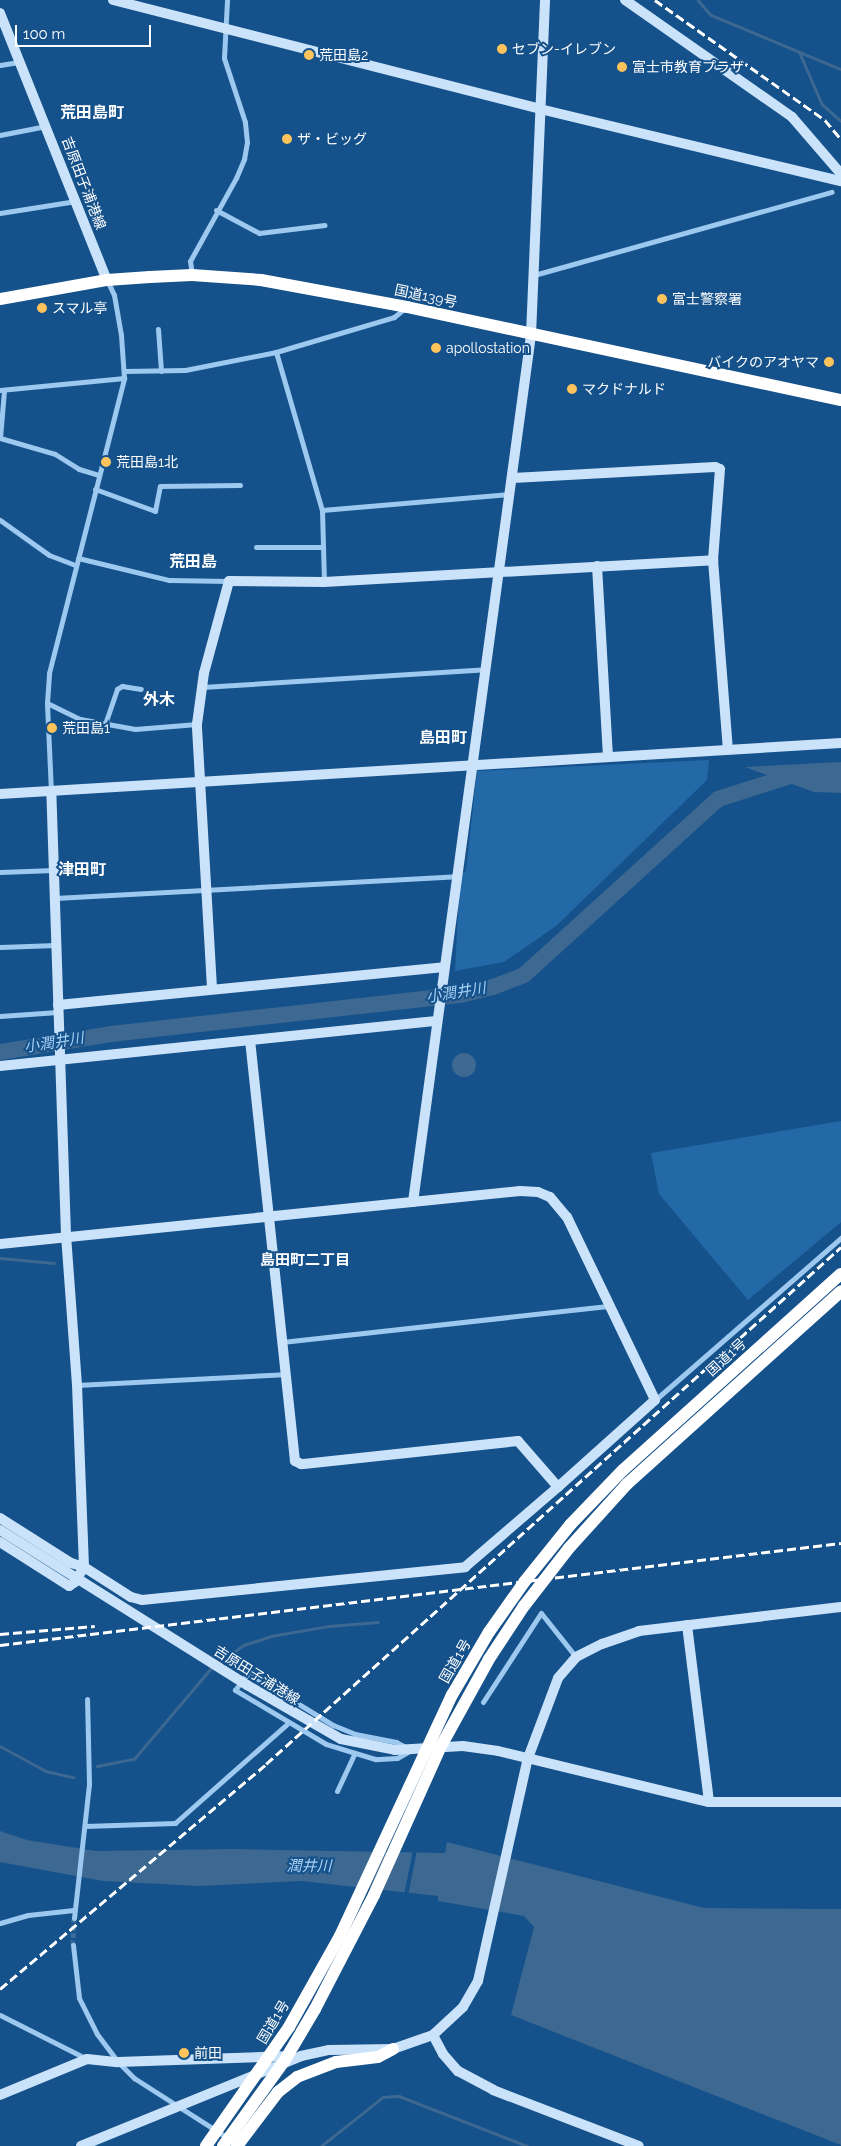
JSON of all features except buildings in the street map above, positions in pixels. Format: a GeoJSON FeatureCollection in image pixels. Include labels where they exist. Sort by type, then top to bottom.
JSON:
{"type":"FeatureCollection","features":[{"type":"Feature","properties":{"kind":"highway","name":"国道139号"},"geometry":{"type":"LineString","coordinates":[[0,298],[107,280],[192,275],[261,280],[407,307],[841,400]]}},
{"type":"Feature","properties":{"kind":"highway","name":"国道1号"},"geometry":{"type":"LineString","coordinates":[[205,2146],[289,2027],[340,1936],[452,1695],[489,1632],[525,1580],[570,1525],[623,1470],[841,1274]]}},
{"type":"Feature","properties":{"kind":"highway","name":"国道1号"},"geometry":{"type":"LineString","coordinates":[[223,2146],[286,2060],[333,1977],[374,1895],[441,1746],[489,1659],[524,1606],[569,1548],[627,1484],[841,1291]]}},
{"type":"Feature","properties":{"kind":"highway"},"geometry":{"type":"LineString","coordinates":[[237,2146],[278,2092],[297,2077],[328,2064],[378,2057],[393,2049]]}},
{"type":"Feature","properties":{"kind":"street"},"geometry":{"type":"LineString","coordinates":[[113,0],[540,109],[841,181]]}},
{"type":"Feature","properties":{"kind":"street"},"geometry":{"type":"LineString","coordinates":[[192,275],[190,261],[216,210],[236,178],[244,159],[247,142],[245,122],[224,58],[227,0]]}},
{"type":"Feature","properties":{"kind":"street"},"geometry":{"type":"LineString","coordinates":[[413,1202],[531,335],[545,0]]}},
{"type":"Feature","properties":{"kind":"street"},"geometry":{"type":"LineString","coordinates":[[624,0],[792,117],[841,174]]}},
{"type":"Feature","properties":{"kind":"street","name":"吉原田子浦港線"},"geometry":{"type":"LineString","coordinates":[[0,13],[77,200],[107,280]]}},
{"type":"Feature","properties":{"kind":"street"},"geometry":{"type":"LineString","coordinates":[[0,65],[20,62]]}},
{"type":"Feature","properties":{"kind":"street"},"geometry":{"type":"LineString","coordinates":[[0,135],[47,126]]}},
{"type":"Feature","properties":{"kind":"street"},"geometry":{"type":"LineString","coordinates":[[534,275],[832,192]]}},
{"type":"Feature","properties":{"kind":"street"},"geometry":{"type":"LineString","coordinates":[[0,213],[77,200]]}},
{"type":"Feature","properties":{"kind":"street"},"geometry":{"type":"LineString","coordinates":[[216,210],[258,233],[325,225]]}},
{"type":"Feature","properties":{"kind":"street"},"geometry":{"type":"LineString","coordinates":[[0,1542],[69,1586],[75,1582],[84,1567],[77,1385],[66,1235],[47,703],[49,673],[124,378],[122,335],[114,296],[107,280]]}},
{"type":"Feature","properties":{"kind":"street"},"geometry":{"type":"LineString","coordinates":[[124,371],[185,370],[276,352],[394,317],[407,307]]}},
{"type":"Feature","properties":{"kind":"street"},"geometry":{"type":"LineString","coordinates":[[158,329],[161,371]]}},
{"type":"Feature","properties":{"kind":"street"},"geometry":{"type":"LineString","coordinates":[[276,352],[322,510],[324,582]]}},
{"type":"Feature","properties":{"kind":"street"},"geometry":{"type":"LineString","coordinates":[[100,475],[79,469],[55,454],[0,438],[2,390],[124,378]]}},
{"type":"Feature","properties":{"kind":"street"},"geometry":{"type":"LineString","coordinates":[[513,478],[715,467],[720,469],[713,560],[728,749]]}},
{"type":"Feature","properties":{"kind":"street"},"geometry":{"type":"LineString","coordinates":[[95,489],[155,511],[160,486],[240,485]]}},
{"type":"Feature","properties":{"kind":"street"},"geometry":{"type":"LineString","coordinates":[[322,510],[510,494]]}},
{"type":"Feature","properties":{"kind":"street"},"geometry":{"type":"LineString","coordinates":[[0,520],[49,555],[75,565]]}},
{"type":"Feature","properties":{"kind":"street"},"geometry":{"type":"LineString","coordinates":[[256,547],[323,547]]}},
{"type":"Feature","properties":{"kind":"street"},"geometry":{"type":"LineString","coordinates":[[78,558],[169,580],[324,582],[713,560]]}},
{"type":"Feature","properties":{"kind":"street"},"geometry":{"type":"LineString","coordinates":[[597,566],[608,756]]}},
{"type":"Feature","properties":{"kind":"street"},"geometry":{"type":"LineString","coordinates":[[212,988],[204,890],[197,724],[202,687],[229,581]]}},
{"type":"Feature","properties":{"kind":"street"},"geometry":{"type":"LineString","coordinates":[[202,687],[485,669]]}},
{"type":"Feature","properties":{"kind":"street"},"geometry":{"type":"LineString","coordinates":[[105,724],[112,697],[117,689],[122,686],[141,690]]}},
{"type":"Feature","properties":{"kind":"street"},"geometry":{"type":"LineString","coordinates":[[47,703],[80,719],[135,729],[197,724]]}},
{"type":"Feature","properties":{"kind":"street"},"geometry":{"type":"LineString","coordinates":[[0,794],[51,793],[201,784],[472,767],[608,756],[841,743]]}},
{"type":"Feature","properties":{"kind":"street"},"geometry":{"type":"LineString","coordinates":[[0,872],[54,870]]}},
{"type":"Feature","properties":{"kind":"street"},"geometry":{"type":"LineString","coordinates":[[55,898],[456,876]]}},
{"type":"Feature","properties":{"kind":"street"},"geometry":{"type":"LineString","coordinates":[[0,947],[56,946]]}},
{"type":"Feature","properties":{"kind":"street"},"geometry":{"type":"LineString","coordinates":[[0,1016],[212,988],[444,970]]}},
{"type":"Feature","properties":{"kind":"street"},"geometry":{"type":"LineString","coordinates":[[0,1066],[250,1040],[438,1017]]}},
{"type":"Feature","properties":{"kind":"street"},"geometry":{"type":"LineString","coordinates":[[250,1040],[292,1455],[301,1464],[518,1440],[558,1486]]}},
{"type":"Feature","properties":{"kind":"street"},"geometry":{"type":"LineString","coordinates":[[0,1244],[66,1235],[520,1191],[538,1192],[550,1197],[567,1217],[655,1400]]}},
{"type":"Feature","properties":{"kind":"street"},"geometry":{"type":"LineString","coordinates":[[0,1518],[70,1563],[84,1567],[131,1597],[142,1600],[465,1568],[841,1238]]}},
{"type":"Feature","properties":{"kind":"street"},"geometry":{"type":"LineString","coordinates":[[281,1342],[610,1306]]}},
{"type":"Feature","properties":{"kind":"street"},"geometry":{"type":"LineString","coordinates":[[77,1385],[284,1374]]}},
{"type":"Feature","properties":{"kind":"street","name":"吉原田子浦港線"},"geometry":{"type":"LineString","coordinates":[[0,1530],[248,1685],[341,1739],[370,1747],[411,1750],[463,1746],[528,1758],[708,1802],[841,1802]]}},
{"type":"Feature","properties":{"kind":"street"},"geometry":{"type":"LineString","coordinates":[[81,2146],[301,2056],[329,2050],[393,2049],[434,2035],[453,2018],[471,1994],[484,1964],[510,1850],[528,1758],[558,1678],[576,1657],[602,1644],[639,1631],[841,1607]]}},
{"type":"Feature","properties":{"kind":"street"},"geometry":{"type":"LineString","coordinates":[[483,1702],[541,1613],[576,1657]]}},
{"type":"Feature","properties":{"kind":"street"},"geometry":{"type":"LineString","coordinates":[[687,1625],[708,1802]]}},
{"type":"Feature","properties":{"kind":"street"},"geometry":{"type":"LineString","coordinates":[[248,1673],[332,1725],[354,1734],[396,1742],[411,1750],[390,1760],[354,1755],[287,1724],[235,1690],[248,1673]]}},
{"type":"Feature","properties":{"kind":"street"},"geometry":{"type":"LineString","coordinates":[[74,1918],[90,1776],[87,1699]]}},
{"type":"Feature","properties":{"kind":"street"},"geometry":{"type":"LineString","coordinates":[[85,1826],[175,1823],[287,1724]]}},
{"type":"Feature","properties":{"kind":"street"},"geometry":{"type":"LineString","coordinates":[[337,1791],[354,1755]]}},
{"type":"Feature","properties":{"kind":"street"},"geometry":{"type":"LineString","coordinates":[[0,1922],[28,1915],[74,1910]]}},
{"type":"Feature","properties":{"kind":"street"},"geometry":{"type":"LineString","coordinates":[[73,1945],[79,1998],[97,2034],[118,2062],[134,2078],[241,2146]]}},
{"type":"Feature","properties":{"kind":"street"},"geometry":{"type":"LineString","coordinates":[[0,2015],[88,2059],[118,2062],[301,2056]]}},
{"type":"Feature","properties":{"kind":"street"},"geometry":{"type":"LineString","coordinates":[[434,2035],[442,2054],[458,2071],[493,2090],[639,2146]]}},
{"type":"Feature","properties":{"kind":"street"},"geometry":{"type":"LineString","coordinates":[[0,2095],[88,2059]]}},
{"type":"Feature","properties":{"kind":"street"},"geometry":{"type":"LineString","coordinates":[[205,2146],[216,2131]]}},
{"type":"Feature","properties":{"kind":"shaded area"},"geometry":{"type":"Polygon","coordinates":[[[709,760],[707,780],[556,926],[504,962],[455,971],[460,875],[466,871],[477,771],[709,760]]]}},
{"type":"Feature","properties":{"kind":"shaded area"},"geometry":{"type":"Polygon","coordinates":[[[841,1121],[841,1222],[748,1300],[659,1194],[651,1153],[841,1121]]]}},
{"type":"Feature","properties":{"kind":"water"},"geometry":{"type":"Polygon","coordinates":[[[841,762],[841,793],[814,792],[745,767],[841,762]]]}},
{"type":"Feature","properties":{"kind":"water"},"geometry":{"type":"Polygon","coordinates":[[[464,1053],[473,1056],[476,1065],[473,1074],[464,1077],[455,1074],[452,1065],[455,1056],[464,1053]]]}},
{"type":"Feature","properties":{"kind":"water","name":"潤井川"},"geometry":{"type":"Polygon","coordinates":[[[0,1831],[27,1840],[96,1851],[234,1849],[445,1853],[447,1842],[704,1908],[841,1909],[841,2145],[511,2015],[534,1927],[524,1916],[438,1901],[438,1896],[301,1881],[199,1886],[103,1881],[0,1862],[0,1831]]]}},
{"type":"Feature","properties":{"kind":"pier"},"geometry":{"type":"Polygon","coordinates":[[[413,1850],[417,1850],[408,1896],[404,1895],[413,1850]]]}},
{"type":"Feature","properties":{"kind":"waterway"},"geometry":{"type":"LineString","coordinates":[[698,0],[711,15],[841,69]]}},
{"type":"Feature","properties":{"kind":"waterway"},"geometry":{"type":"LineString","coordinates":[[800,53],[822,104],[841,121]]}},
{"type":"Feature","properties":{"kind":"waterway","name":"小潤井川"},"geometry":{"type":"LineString","coordinates":[[0,1052],[111,1034],[461,995],[493,987],[524,975],[718,799],[797,774],[841,777]]}},
{"type":"Feature","properties":{"kind":"waterway"},"geometry":{"type":"LineString","coordinates":[[0,1258],[54,1263]]}},
{"type":"Feature","properties":{"kind":"waterway"},"geometry":{"type":"LineString","coordinates":[[218,1663],[244,1645],[271,1636],[329,1626],[378,1622]]}},
{"type":"Feature","properties":{"kind":"waterway"},"geometry":{"type":"LineString","coordinates":[[97,1766],[134,1759],[213,1666]]}},
{"type":"Feature","properties":{"kind":"waterway"},"geometry":{"type":"LineString","coordinates":[[0,1746],[46,1771],[73,1777]]}},
{"type":"Feature","properties":{"kind":"waterway"},"geometry":{"type":"LineString","coordinates":[[321,2146],[383,2097],[399,2096],[527,2146]]}},
{"type":"Feature","properties":{"kind":"tunnel"},"geometry":{"type":"LineString","coordinates":[[73,1945],[74,1918]]}},
{"type":"Feature","properties":{"kind":"railway"},"geometry":{"type":"LineString","coordinates":[[655,0],[825,120],[841,139]]}},
{"type":"Feature","properties":{"kind":"railway"},"geometry":{"type":"LineString","coordinates":[[0,1989],[266,1764],[841,1247]]}},
{"type":"Feature","properties":{"kind":"railway"},"geometry":{"type":"LineString","coordinates":[[0,1645],[841,1543]]}},
{"type":"Feature","properties":{"kind":"railway"},"geometry":{"type":"LineString","coordinates":[[0,1634],[95,1626]]}},
{"type":"Feature","properties":{"kind":"place","name":"セブン-イレブン"},"geometry":{"type":"Point","coordinates":[502,49]}},
{"type":"Feature","properties":{"kind":"place","name":"荒田島2"},"geometry":{"type":"Point","coordinates":[309,55]}},
{"type":"Feature","properties":{"kind":"place","name":"富士市教育プラザ"},"geometry":{"type":"Point","coordinates":[622,67]}},
{"type":"Feature","properties":{"kind":"place","name":"ザ・ビッグ"},"geometry":{"type":"Point","coordinates":[287,139]}},
{"type":"Feature","properties":{"kind":"place","name":"富士警察署"},"geometry":{"type":"Point","coordinates":[662,299]}},
{"type":"Feature","properties":{"kind":"place","name":"スマル亭"},"geometry":{"type":"Point","coordinates":[42,308]}},
{"type":"Feature","properties":{"kind":"place","name":"apollostation"},"geometry":{"type":"Point","coordinates":[436,348]}},
{"type":"Feature","properties":{"kind":"place","name":"バイクのアオヤマ"},"geometry":{"type":"Point","coordinates":[829,362]}},
{"type":"Feature","properties":{"kind":"place","name":"マクドナルド"},"geometry":{"type":"Point","coordinates":[572,389]}},
{"type":"Feature","properties":{"kind":"place","name":"荒田島1北"},"geometry":{"type":"Point","coordinates":[106,462]}},
{"type":"Feature","properties":{"kind":"place","name":"荒田島1"},"geometry":{"type":"Point","coordinates":[52,728]}},
{"type":"Feature","properties":{"kind":"place","name":"前田"},"geometry":{"type":"Point","coordinates":[184,2053]}},
{"type":"Feature","properties":{"kind":"district","name":"荒田島町"},"geometry":{"type":"Point","coordinates":[92,113]}},
{"type":"Feature","properties":{"kind":"district","name":"荒田島"},"geometry":{"type":"Point","coordinates":[193,562]}},
{"type":"Feature","properties":{"kind":"district","name":"外木"},"geometry":{"type":"Point","coordinates":[159,700]}},
{"type":"Feature","properties":{"kind":"district","name":"島田町"},"geometry":{"type":"Point","coordinates":[443,738]}},
{"type":"Feature","properties":{"kind":"district","name":"津田町"},"geometry":{"type":"Point","coordinates":[82,870]}},
{"type":"Feature","properties":{"kind":"district","name":"島田町二丁目"},"geometry":{"type":"Point","coordinates":[305,1261]}}]}
